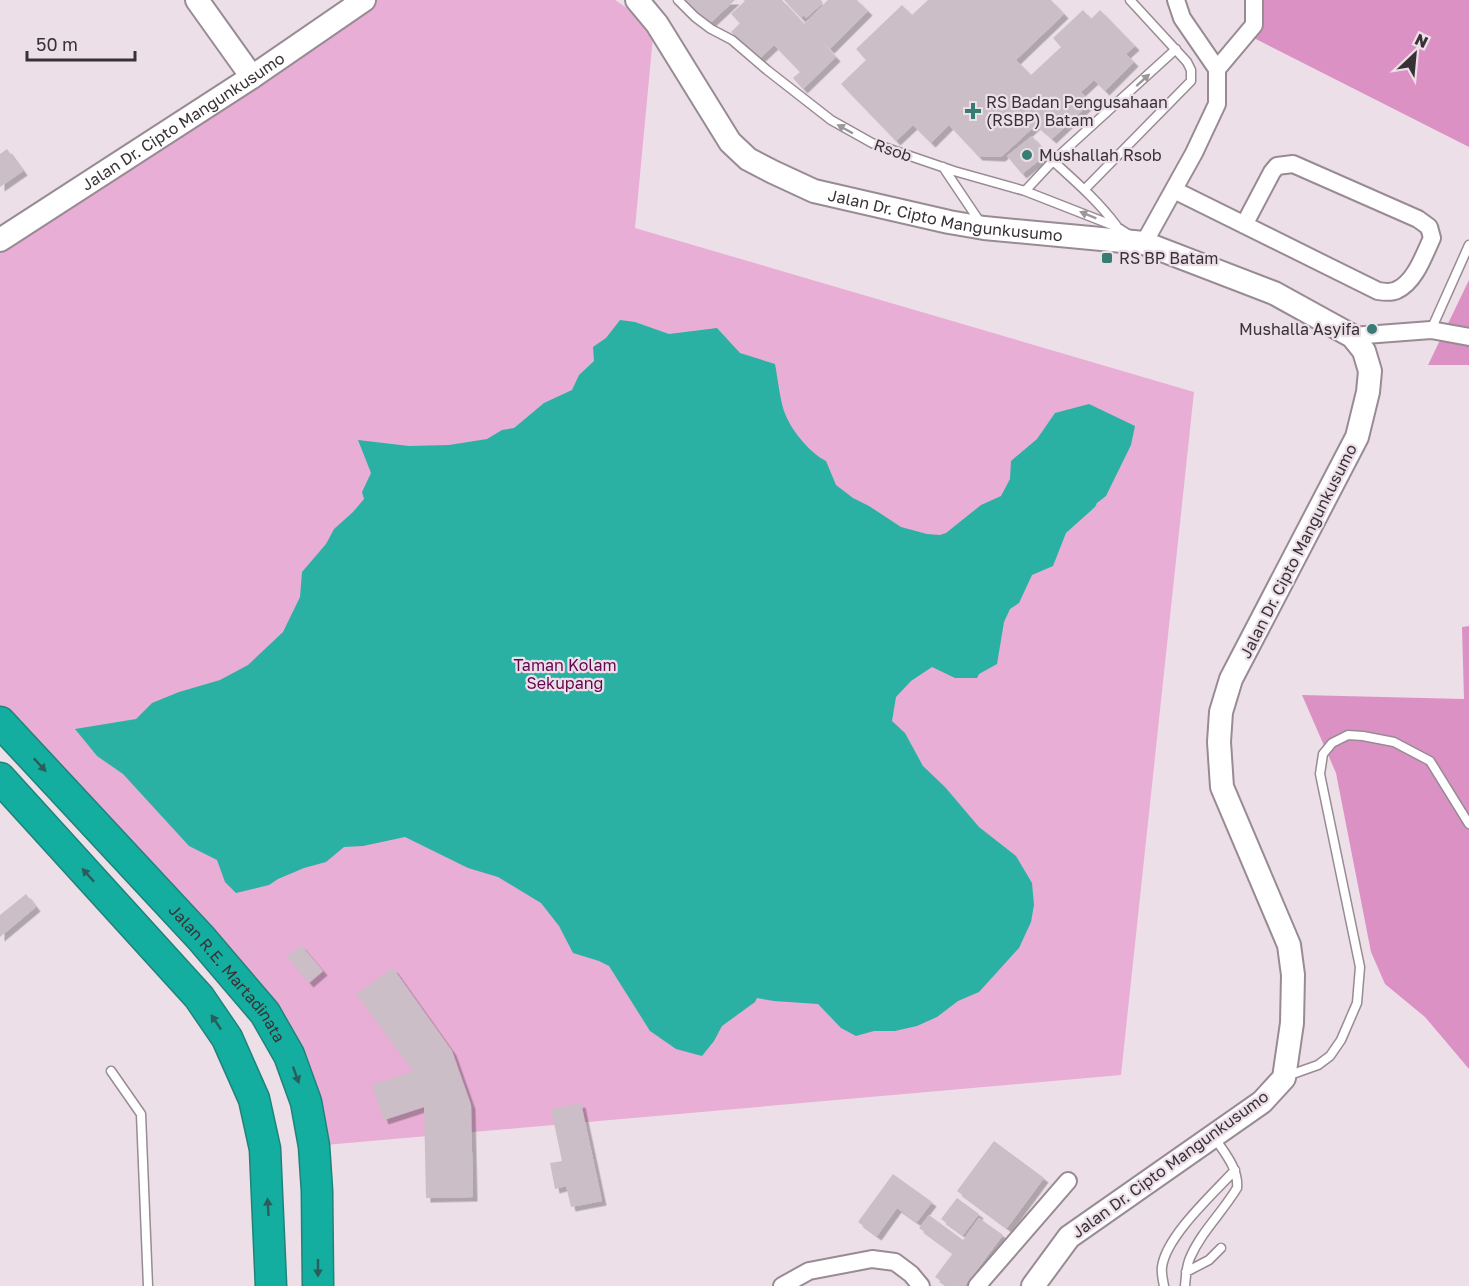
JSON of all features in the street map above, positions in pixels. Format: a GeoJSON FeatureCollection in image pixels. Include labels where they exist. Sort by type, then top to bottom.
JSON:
{"type":"FeatureCollection","features":[{"type":"Feature","properties":{"kind":"highway","name":"Jalan R.E. Martadinata"},"geometry":{"type":"LineString","coordinates":[[0,722],[201,938],[265,1013],[289,1055],[306,1102],[314,1146],[318,1286]]}},
{"type":"Feature","properties":{"kind":"highway","name":"Jalan R.E. Martadinata"},"geometry":{"type":"LineString","coordinates":[[0,778],[200,997],[227,1038],[254,1099],[265,1149],[271,1286]]}},
{"type":"Feature","properties":{"kind":"street"},"geometry":{"type":"LineString","coordinates":[[197,0],[252,77]]}},
{"type":"Feature","properties":{"kind":"street","name":"Jalan Dr. Cipto Mangunkusumo"},"geometry":{"type":"LineString","coordinates":[[0,240],[252,77],[364,0]]}},
{"type":"Feature","properties":{"kind":"street","name":"Jalan Dr. Cipto Mangunkusumo"},"geometry":{"type":"LineString","coordinates":[[637,0],[657,24],[730,142],[748,159],[814,191],[949,222],[984,228],[1142,243],[1274,293],[1352,336],[1364,351],[1370,370],[1368,392],[1357,437],[1231,679],[1221,712],[1219,742],[1222,787],[1289,945],[1293,975],[1292,1023],[1284,1078],[1262,1102],[1069,1237],[1033,1286]]}},
{"type":"Feature","properties":{"kind":"street"},"geometry":{"type":"LineString","coordinates":[[1142,243],[1194,153],[1217,104],[1217,69],[1182,18],[1176,0]]}},
{"type":"Feature","properties":{"kind":"street"},"geometry":{"type":"LineString","coordinates":[[1217,69],[1254,25],[1254,0]]}},
{"type":"Feature","properties":{"kind":"street"},"geometry":{"type":"LineString","coordinates":[[1174,190],[1244,225],[1378,291],[1388,293],[1397,290],[1413,276],[1432,238],[1429,227],[1418,219],[1293,164],[1277,166],[1272,172],[1244,225]]}},
{"type":"Feature","properties":{"kind":"street"},"geometry":{"type":"LineString","coordinates":[[1352,336],[1431,330],[1469,337]]}},
{"type":"Feature","properties":{"kind":"street"},"geometry":{"type":"LineString","coordinates":[[977,1286],[1068,1180]]}},
{"type":"Feature","properties":{"kind":"street"},"geometry":{"type":"LineString","coordinates":[[782,1286],[809,1271],[872,1259],[895,1262],[911,1274],[921,1286]]}},
{"type":"Feature","properties":{"kind":"lane","name":"Rsob"},"geometry":{"type":"LineString","coordinates":[[678,0],[695,17],[732,40],[831,120],[872,143],[1024,191],[1122,229],[1142,243]]}},
{"type":"Feature","properties":{"kind":"lane"},"geometry":{"type":"LineString","coordinates":[[1085,189],[1191,81],[1191,70],[1187,62],[1130,0]]}},
{"type":"Feature","properties":{"kind":"lane"},"geometry":{"type":"LineString","coordinates":[[1024,191],[1053,161],[1176,49]]}},
{"type":"Feature","properties":{"kind":"lane"},"geometry":{"type":"LineString","coordinates":[[1053,161],[1085,189],[1117,227]]}},
{"type":"Feature","properties":{"kind":"lane"},"geometry":{"type":"LineString","coordinates":[[943,167],[984,228]]}},
{"type":"Feature","properties":{"kind":"lane"},"geometry":{"type":"LineString","coordinates":[[1431,330],[1469,245]]}},
{"type":"Feature","properties":{"kind":"lane"},"geometry":{"type":"LineString","coordinates":[[1284,1078],[1318,1065],[1330,1056],[1341,1040],[1357,1003],[1360,967],[1320,774],[1323,754],[1332,743],[1348,735],[1394,742],[1430,761],[1469,824]]}},
{"type":"Feature","properties":{"kind":"lane"},"geometry":{"type":"LineString","coordinates":[[111,1071],[141,1114],[148,1286]]}},
{"type":"Feature","properties":{"kind":"lane"},"geometry":{"type":"LineString","coordinates":[[1185,1286],[1188,1260],[1205,1231],[1237,1188],[1235,1170],[1214,1136]]}},
{"type":"Feature","properties":{"kind":"lane"},"geometry":{"type":"LineString","coordinates":[[1164,1286],[1162,1267],[1168,1250],[1188,1220],[1235,1170]]}},
{"type":"Feature","properties":{"kind":"lane"},"geometry":{"type":"LineString","coordinates":[[1186,1272],[1209,1260],[1221,1248]]}},
{"type":"Feature","properties":{"kind":"green space","name":"Taman Kolam Sekupang"},"geometry":{"type":"Polygon","coordinates":[[[356,0],[615,0],[654,26],[635,228],[1194,392],[1121,1075],[314,1146],[289,1055],[0,722],[0,238],[356,0]]]}},
{"type":"Feature","properties":{"kind":"shaded area"},"geometry":{"type":"Polygon","coordinates":[[[1253,0],[1469,0],[1469,147],[1250,36],[1253,0]]]}},
{"type":"Feature","properties":{"kind":"shaded area"},"geometry":{"type":"Polygon","coordinates":[[[1469,280],[1469,365],[1428,365],[1469,280]]]}},
{"type":"Feature","properties":{"kind":"shaded area"},"geometry":{"type":"Polygon","coordinates":[[[620,320],[635,322],[669,334],[717,328],[740,353],[775,364],[782,404],[789,422],[808,447],[826,461],[836,485],[901,527],[927,534],[946,533],[981,505],[1001,496],[1010,479],[1011,461],[1037,439],[1055,413],[1089,404],[1135,426],[1131,445],[1106,496],[1066,533],[1053,566],[1032,575],[1019,603],[1010,609],[1004,622],[997,664],[979,674],[977,678],[955,678],[932,667],[911,681],[896,697],[892,721],[905,733],[923,766],[945,787],[979,827],[1016,856],[1032,883],[1034,905],[1031,922],[1019,948],[979,992],[958,1001],[937,1017],[917,1026],[895,1031],[874,1031],[856,1036],[841,1028],[818,1004],[757,998],[755,1002],[722,1026],[702,1056],[676,1049],[650,1031],[609,966],[573,953],[559,926],[541,903],[498,877],[468,868],[405,837],[363,846],[344,847],[326,862],[304,868],[269,885],[236,893],[225,882],[217,860],[189,846],[123,774],[97,756],[75,729],[136,719],[152,703],[220,680],[248,665],[283,632],[300,597],[302,572],[326,544],[334,529],[364,499],[362,492],[371,473],[358,440],[409,446],[449,445],[487,439],[502,430],[514,428],[544,403],[572,390],[579,375],[594,361],[593,347],[606,338],[620,320]]]}},
{"type":"Feature","properties":{"kind":"shaded area"},"geometry":{"type":"Polygon","coordinates":[[[1469,626],[1469,1069],[1425,1017],[1385,984],[1371,952],[1336,773],[1302,695],[1464,699],[1462,627],[1469,626]]]}},
{"type":"Feature","properties":{"kind":"building"},"geometry":{"type":"Polygon","coordinates":[[[735,0],[707,26],[684,1],[735,0]]]}},
{"type":"Feature","properties":{"kind":"building"},"geometry":{"type":"Polygon","coordinates":[[[743,0],[782,0],[804,24],[828,0],[857,0],[868,11],[830,49],[815,35],[836,57],[803,89],[793,78],[800,72],[774,45],[758,60],[731,32],[740,23],[731,14],[745,1],[743,0]]]}},
{"type":"Feature","properties":{"kind":"building"},"geometry":{"type":"Polygon","coordinates":[[[784,0],[821,0],[823,3],[806,18],[804,15],[801,18],[784,0]]]}},
{"type":"Feature","properties":{"kind":"building"},"geometry":{"type":"Polygon","coordinates":[[[928,0],[1051,0],[1064,14],[1016,60],[1031,75],[1061,47],[1053,38],[1083,10],[1091,19],[1100,10],[1135,46],[1126,54],[1134,62],[1105,91],[1094,80],[1081,92],[1091,102],[1052,139],[1036,125],[1001,157],[978,156],[949,125],[931,143],[913,125],[896,141],[841,84],[866,60],[856,49],[902,5],[912,15],[928,0]]]}},
{"type":"Feature","properties":{"kind":"building","name":"Mushallah Rsob"},"geometry":{"type":"Polygon","coordinates":[[[1032,136],[1047,154],[1022,174],[1007,156],[1032,136]]]}},
{"type":"Feature","properties":{"kind":"building"},"geometry":{"type":"Polygon","coordinates":[[[7,149],[23,171],[0,187],[0,154],[7,149]]]}},
{"type":"Feature","properties":{"kind":"building"},"geometry":{"type":"Polygon","coordinates":[[[26,894],[36,907],[0,937],[0,915],[26,894]]]}},
{"type":"Feature","properties":{"kind":"building"},"geometry":{"type":"Polygon","coordinates":[[[301,945],[323,971],[309,983],[287,957],[301,945]]]}},
{"type":"Feature","properties":{"kind":"building"},"geometry":{"type":"Polygon","coordinates":[[[393,968],[452,1051],[471,1105],[473,1197],[426,1198],[424,1107],[384,1120],[372,1085],[413,1071],[356,994],[393,968]]]}},
{"type":"Feature","properties":{"kind":"building"},"geometry":{"type":"Polygon","coordinates":[[[581,1103],[602,1201],[571,1207],[566,1186],[555,1189],[550,1163],[562,1161],[551,1109],[581,1103]]]}},
{"type":"Feature","properties":{"kind":"building"},"geometry":{"type":"Polygon","coordinates":[[[994,1141],[1044,1178],[1007,1228],[957,1191],[994,1141]]]}},
{"type":"Feature","properties":{"kind":"building"},"geometry":{"type":"Polygon","coordinates":[[[893,1174],[932,1202],[917,1222],[897,1208],[877,1236],[858,1222],[893,1174]]]}},
{"type":"Feature","properties":{"kind":"building"},"geometry":{"type":"Polygon","coordinates":[[[957,1198],[979,1214],[963,1235],[941,1219],[957,1198]]]}},
{"type":"Feature","properties":{"kind":"building"},"geometry":{"type":"Polygon","coordinates":[[[929,1215],[963,1240],[979,1218],[1003,1235],[965,1286],[948,1286],[935,1277],[953,1253],[919,1228],[929,1215]]]}},
{"type":"Feature","properties":{"kind":"place","name":"RS Badan Pengusahaan (RSBP) Batam"},"geometry":{"type":"Point","coordinates":[973,111]}},
{"type":"Feature","properties":{"kind":"place","name":"Mushallah Rsob"},"geometry":{"type":"Point","coordinates":[1027,155]}},
{"type":"Feature","properties":{"kind":"place","name":"RS BP Batam"},"geometry":{"type":"Point","coordinates":[1107,258]}},
{"type":"Feature","properties":{"kind":"place","name":"Mushalla Asyifa"},"geometry":{"type":"Point","coordinates":[1372,329]}}]}
